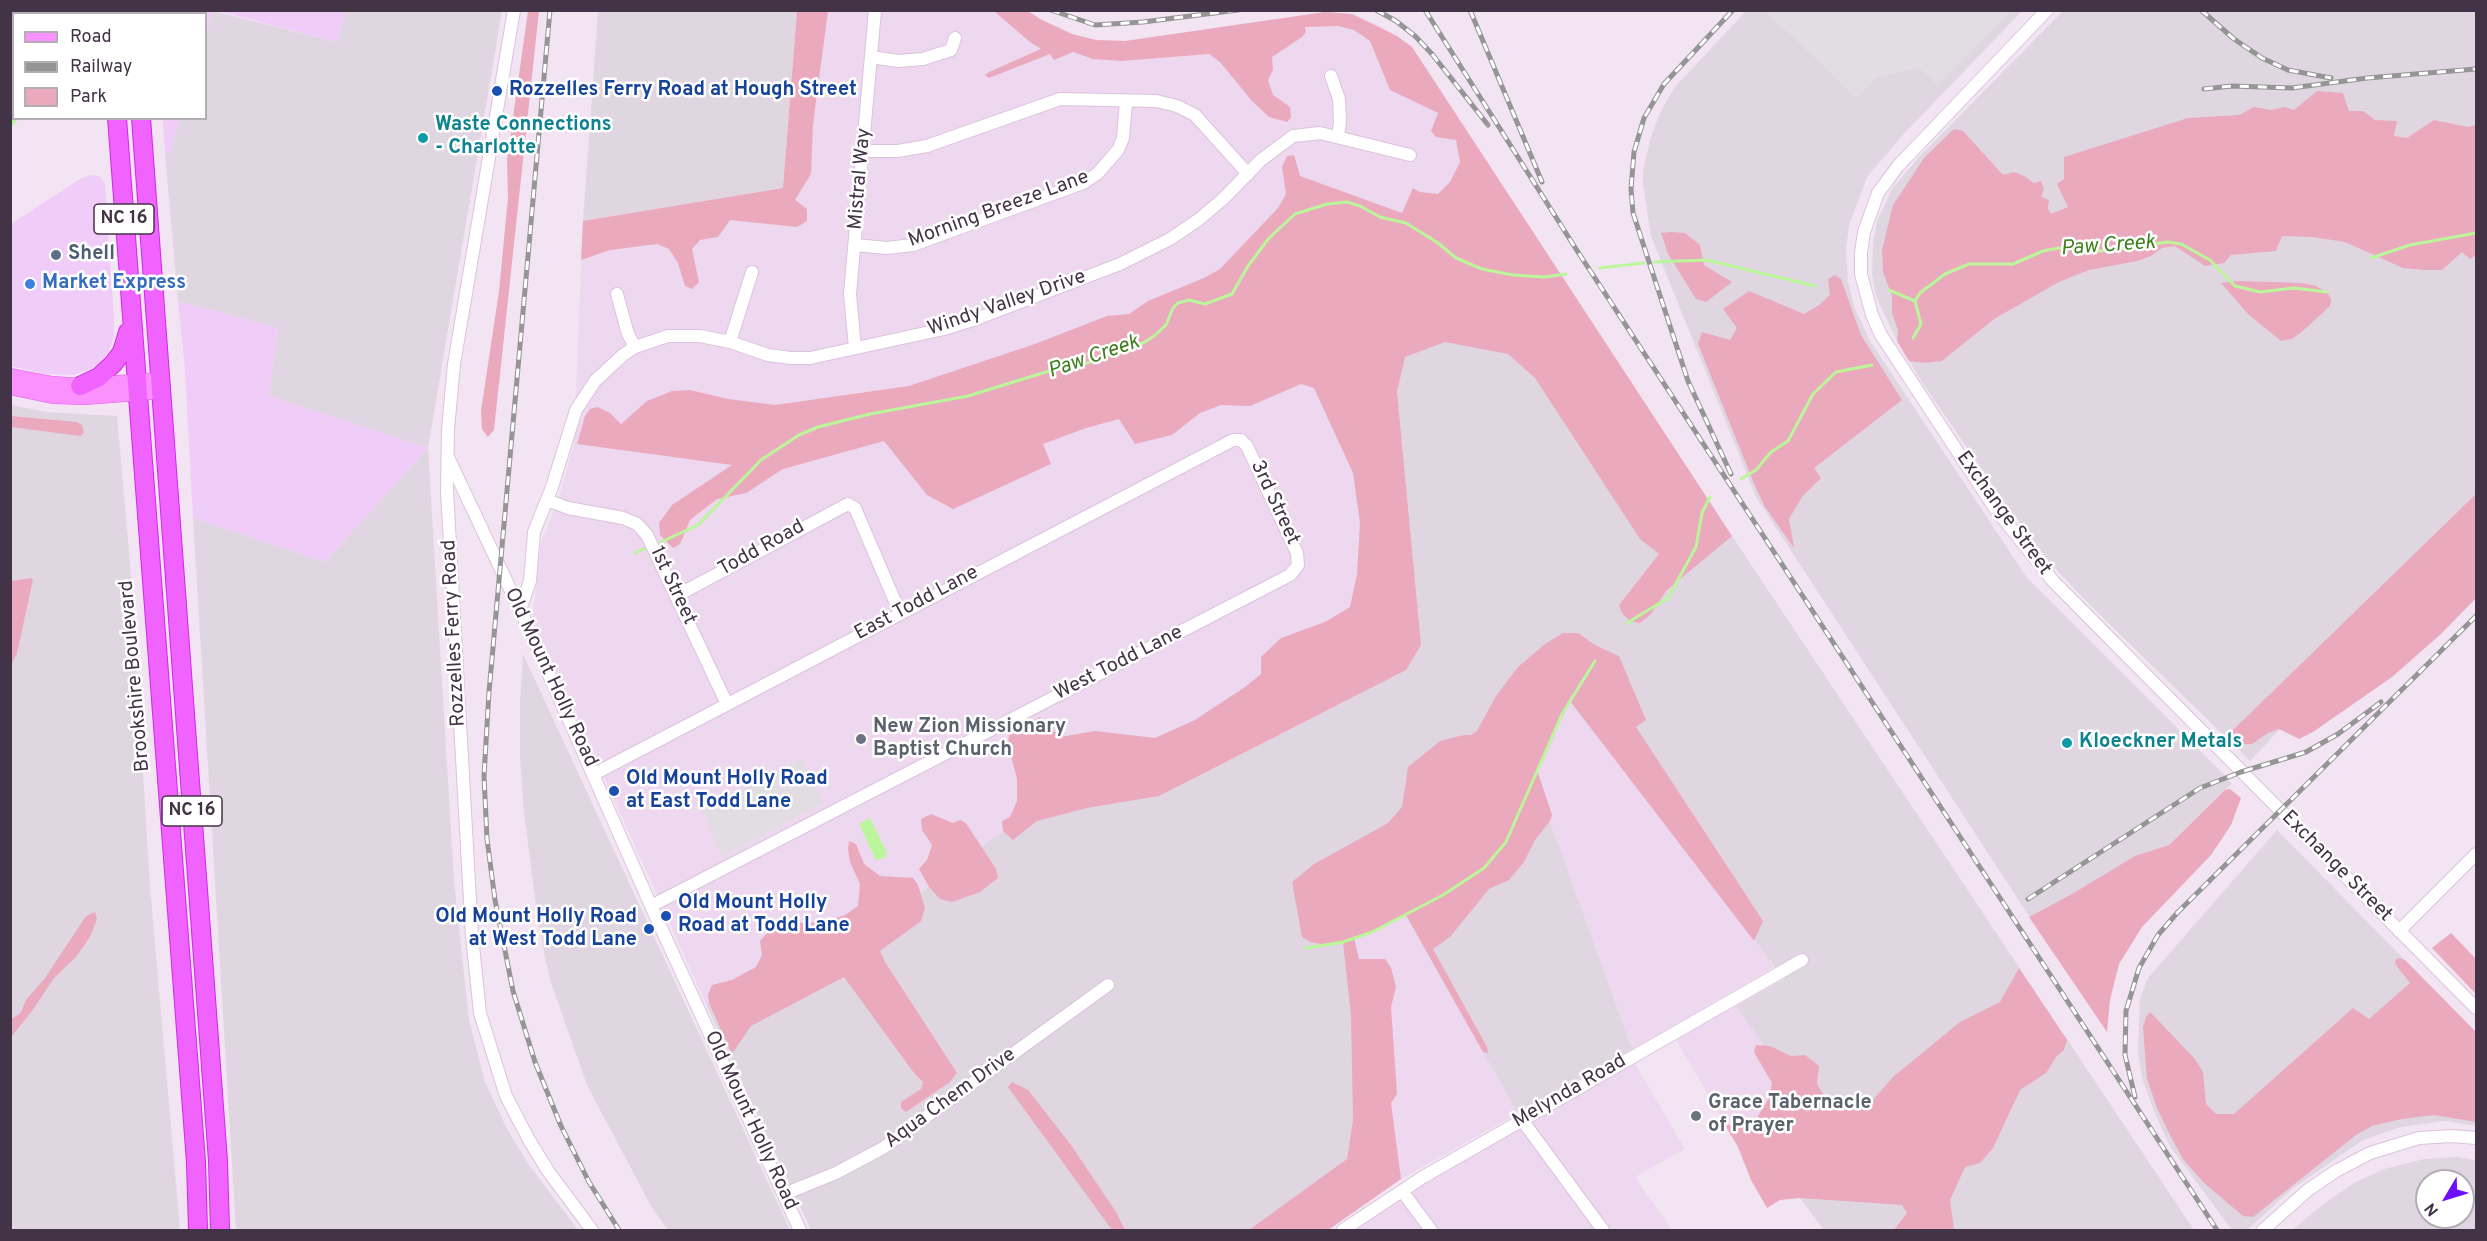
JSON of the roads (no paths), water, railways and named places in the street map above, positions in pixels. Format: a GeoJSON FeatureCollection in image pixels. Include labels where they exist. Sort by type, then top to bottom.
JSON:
{"type":"FeatureCollection","features":[{"type":"Feature","properties":{"kind":"highway","name":"Brookshire Boulevard"},"geometry":{"type":"LineString","coordinates":[[117,120],[196,1162],[198,1230]]}},
{"type":"Feature","properties":{"kind":"highway","name":"NC 16"},"geometry":{"type":"LineString","coordinates":[[141,120],[218,1161],[220,1230]]}},
{"type":"Feature","properties":{"kind":"highway"},"geometry":{"type":"LineString","coordinates":[[80,386],[99,377],[119,357],[125,346],[131,319]]}},
{"type":"Feature","properties":{"kind":"main road"},"geometry":{"type":"LineString","coordinates":[[10,376],[52,384],[136,388]]}},
{"type":"Feature","properties":{"kind":"main road"},"geometry":{"type":"LineString","coordinates":[[10,387],[53,396],[85,397],[161,385]]}},
{"type":"Feature","properties":{"kind":"street","name":"Rozzelles Ferry Road"},"geometry":{"type":"LineString","coordinates":[[514,10],[454,364],[447,455],[471,936],[480,1013],[494,1064],[520,1124],[548,1171],[592,1230]]}},
{"type":"Feature","properties":{"kind":"street","name":"Mistral Way"},"geometry":{"type":"LineString","coordinates":[[855,348],[850,294],[875,10]]}},
{"type":"Feature","properties":{"kind":"street","name":"Exchange Street"},"geometry":{"type":"LineString","coordinates":[[2047,10],[1898,166],[1878,193],[1870,212],[1861,253],[1861,274],[1872,315],[1881,334],[1988,498],[2031,556],[2102,632],[2476,1008]]}},
{"type":"Feature","properties":{"kind":"street"},"geometry":{"type":"LineString","coordinates":[[871,57],[898,61],[923,59],[951,50],[955,38]]}},
{"type":"Feature","properties":{"kind":"street"},"geometry":{"type":"LineString","coordinates":[[1331,76],[1340,99],[1338,137]]}},
{"type":"Feature","properties":{"kind":"street"},"geometry":{"type":"LineString","coordinates":[[864,151],[898,151],[927,146],[1060,99],[1156,101],[1178,106],[1195,115],[1248,174]]}},
{"type":"Feature","properties":{"kind":"street","name":"Morning Breeze Lane"},"geometry":{"type":"LineString","coordinates":[[855,245],[887,248],[914,245],[1083,183],[1097,174],[1118,150],[1123,138],[1126,101]]}},
{"type":"Feature","properties":{"kind":"street","name":"Windy Valley Drive"},"geometry":{"type":"LineString","coordinates":[[520,610],[530,581],[534,532],[547,500],[576,410],[584,394],[607,368],[635,347],[668,336],[700,336],[730,342],[768,355],[791,358],[826,355],[919,335],[976,319],[1120,264],[1170,239],[1198,220],[1273,149],[1293,136],[1320,133],[1410,155]]}},
{"type":"Feature","properties":{"kind":"street"},"geometry":{"type":"LineString","coordinates":[[730,342],[752,272]]}},
{"type":"Feature","properties":{"kind":"street"},"geometry":{"type":"LineString","coordinates":[[616,294],[628,334],[635,347]]}},
{"type":"Feature","properties":{"kind":"street","name":"East Todd Lane"},"geometry":{"type":"LineString","coordinates":[[594,774],[1233,440],[1241,441]]}},
{"type":"Feature","properties":{"kind":"street","name":"3rd Street"},"geometry":{"type":"LineString","coordinates":[[1241,441],[1247,446],[1297,553],[1297,568]]}},
{"type":"Feature","properties":{"kind":"street","name":"Old Mount Holly Road"},"geometry":{"type":"LineString","coordinates":[[447,455],[520,610],[651,906],[801,1230]]}},
{"type":"Feature","properties":{"kind":"street","name":"1st Street"},"geometry":{"type":"LineString","coordinates":[[547,500],[568,508],[623,518],[637,525],[652,543],[726,704]]}},
{"type":"Feature","properties":{"kind":"street","name":"Todd Road"},"geometry":{"type":"LineString","coordinates":[[676,596],[848,504],[855,508],[900,613]]}},
{"type":"Feature","properties":{"kind":"street","name":"West Todd Lane"},"geometry":{"type":"LineString","coordinates":[[651,906],[1290,575],[1297,568]]}},
{"type":"Feature","properties":{"kind":"street"},"geometry":{"type":"LineString","coordinates":[[2399,931],[2476,854]]}},
{"type":"Feature","properties":{"kind":"street","name":"Melynda Road"},"geometry":{"type":"LineString","coordinates":[[1342,1230],[1402,1191],[1522,1120],[1802,960]]}},
{"type":"Feature","properties":{"kind":"street","name":"Aqua Chem Drive"},"geometry":{"type":"LineString","coordinates":[[784,1194],[836,1173],[883,1148],[1108,985]]}},
{"type":"Feature","properties":{"kind":"street"},"geometry":{"type":"LineString","coordinates":[[1522,1120],[1603,1230]]}},
{"type":"Feature","properties":{"kind":"street"},"geometry":{"type":"LineString","coordinates":[[2263,1230],[2308,1191],[2336,1171],[2370,1153],[2419,1138],[2451,1136],[2476,1138]]}},
{"type":"Feature","properties":{"kind":"street"},"geometry":{"type":"LineString","coordinates":[[1402,1191],[1431,1230]]}},
{"type":"Feature","properties":{"kind":"waterway","name":"Paw Creek"},"geometry":{"type":"LineString","coordinates":[[661,542],[698,525],[761,460],[799,435],[818,427],[870,414],[968,396],[1049,371],[1087,363],[1143,343],[1166,325],[1173,308],[1178,303],[1189,300],[1205,304],[1232,294],[1248,266],[1269,238],[1295,214],[1327,204],[1347,202],[1380,217],[1406,223],[1438,243],[1456,258],[1482,269],[1513,275],[1544,277],[1566,274]]}},
{"type":"Feature","properties":{"kind":"waterway","name":"Paw Creek"},"geometry":{"type":"LineString","coordinates":[[2371,258],[2410,245],[2476,233]]}},
{"type":"Feature","properties":{"kind":"waterway","name":"Paw Creek"},"geometry":{"type":"LineString","coordinates":[[1915,301],[1920,293],[1945,274],[1969,264],[2013,264],[2043,251],[2059,248],[2100,251],[2168,242],[2181,244],[2210,260],[2235,286],[2260,292],[2294,288],[2327,292]]}},
{"type":"Feature","properties":{"kind":"waterway","name":"Paw Creek"},"geometry":{"type":"LineString","coordinates":[[1654,262],[1707,260],[1815,286]]}},
{"type":"Feature","properties":{"kind":"waterway","name":"Paw Creek"},"geometry":{"type":"LineString","coordinates":[[1600,268],[1644,263]]}},
{"type":"Feature","properties":{"kind":"waterway","name":"Paw Creek"},"geometry":{"type":"LineString","coordinates":[[1889,290],[1915,301]]}},
{"type":"Feature","properties":{"kind":"waterway"},"geometry":{"type":"LineString","coordinates":[[1913,338],[1921,324],[1915,301]]}},
{"type":"Feature","properties":{"kind":"waterway"},"geometry":{"type":"LineString","coordinates":[[1741,479],[1756,470],[1771,452],[1788,441],[1813,394],[1836,372],[1872,365]]}},
{"type":"Feature","properties":{"kind":"waterway"},"geometry":{"type":"LineString","coordinates":[[1627,623],[1668,598],[1696,547],[1702,513],[1710,497]]}},
{"type":"Feature","properties":{"kind":"waterway","name":"Paw Creek"},"geometry":{"type":"LineString","coordinates":[[635,553],[646,548]]}},
{"type":"Feature","properties":{"kind":"waterway"},"geometry":{"type":"LineString","coordinates":[[1306,948],[1343,942],[1372,932],[1443,895],[1484,868],[1506,842],[1562,714],[1595,661]]}},
{"type":"Feature","properties":{"kind":"railway"},"geometry":{"type":"LineString","coordinates":[[550,10],[489,692],[484,776],[487,839],[495,900],[513,991],[535,1062],[561,1126],[589,1182],[619,1230]]}},
{"type":"Feature","properties":{"kind":"railway"},"geometry":{"type":"LineString","coordinates":[[1051,10],[1095,25],[1143,22],[1238,10]]}},
{"type":"Feature","properties":{"kind":"railway"},"geometry":{"type":"LineString","coordinates":[[1376,10],[1396,21],[1415,36],[1488,125]]}},
{"type":"Feature","properties":{"kind":"railway"},"geometry":{"type":"LineString","coordinates":[[1425,10],[1576,249],[2217,1230]]}},
{"type":"Feature","properties":{"kind":"railway"},"geometry":{"type":"LineString","coordinates":[[1470,10],[1542,182]]}},
{"type":"Feature","properties":{"kind":"railway"},"geometry":{"type":"LineString","coordinates":[[1731,474],[1688,381],[1633,213],[1631,189],[1634,152],[1644,118],[1664,84],[1733,10]]}},
{"type":"Feature","properties":{"kind":"railway"},"geometry":{"type":"LineString","coordinates":[[2201,10],[2234,39],[2262,58],[2288,70],[2331,78]]}},
{"type":"Feature","properties":{"kind":"railway"},"geometry":{"type":"LineString","coordinates":[[2204,89],[2232,86],[2292,88],[2367,78],[2476,69]]}},
{"type":"Feature","properties":{"kind":"railway"},"geometry":{"type":"LineString","coordinates":[[2135,1097],[2125,1055],[2126,1011],[2139,968],[2158,935],[2178,912],[2476,616]]}},
{"type":"Feature","properties":{"kind":"railway"},"geometry":{"type":"LineString","coordinates":[[2028,899],[2200,788],[2241,772],[2306,752],[2338,734],[2381,702]]}},
{"type":"Feature","properties":{"kind":"place","name":"Rozzelles Ferry Road at Hough Street"},"geometry":{"type":"Point","coordinates":[497,91]}},
{"type":"Feature","properties":{"kind":"place","name":"Waste Connections - Charlotte"},"geometry":{"type":"Point","coordinates":[423,138]}},
{"type":"Feature","properties":{"kind":"place","name":"Shell"},"geometry":{"type":"Point","coordinates":[56,255]}},
{"type":"Feature","properties":{"kind":"place","name":"Market Express"},"geometry":{"type":"Point","coordinates":[30,284]}},
{"type":"Feature","properties":{"kind":"place","name":"New Zion Missionary Baptist Church"},"geometry":{"type":"Point","coordinates":[861,739]}},
{"type":"Feature","properties":{"kind":"place","name":"Kloeckner Metals"},"geometry":{"type":"Point","coordinates":[2067,743]}},
{"type":"Feature","properties":{"kind":"place","name":"Old Mount Holly Road at East Todd Lane"},"geometry":{"type":"Point","coordinates":[614,791]}},
{"type":"Feature","properties":{"kind":"place","name":"Old Mount Holly Road at Todd Lane"},"geometry":{"type":"Point","coordinates":[666,916]}},
{"type":"Feature","properties":{"kind":"place","name":"Old Mount Holly Road at West Todd Lane"},"geometry":{"type":"Point","coordinates":[649,929]}},
{"type":"Feature","properties":{"kind":"place","name":"Grace Tabernacle of Prayer"},"geometry":{"type":"Point","coordinates":[1696,1116]}}]}
